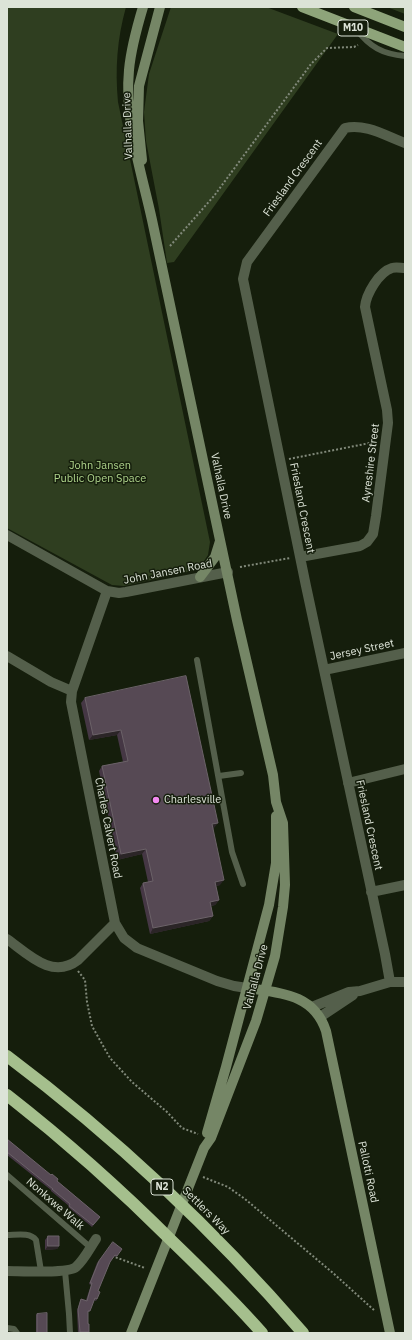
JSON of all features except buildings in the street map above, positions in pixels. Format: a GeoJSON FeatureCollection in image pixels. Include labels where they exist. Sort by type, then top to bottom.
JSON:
{"type":"FeatureCollection","features":[{"type":"Feature","properties":{"kind":"highway","name":"Settlers Way"},"geometry":{"type":"LineString","coordinates":[[7,1056],[89,1122],[169,1193],[236,1259],[303,1333]]}},
{"type":"Feature","properties":{"kind":"highway"},"geometry":{"type":"LineString","coordinates":[[7,1095],[124,1193],[188,1256],[262,1333]]}},
{"type":"Feature","properties":{"kind":"highway"},"geometry":{"type":"LineString","coordinates":[[188,1256],[204,1280],[252,1333]]}},
{"type":"Feature","properties":{"kind":"main road","name":"Valhalla Drive"},"geometry":{"type":"LineString","coordinates":[[131,1333],[162,1255],[199,1173],[206,1136],[269,905],[274,881],[276,844],[276,802],[272,775],[237,620],[228,572],[142,176],[134,150],[130,122],[128,84],[132,49],[143,7]]}},
{"type":"Feature","properties":{"kind":"main road","name":"Valhalla Drive"},"geometry":{"type":"LineString","coordinates":[[142,176],[138,121],[139,86],[160,7]]}},
{"type":"Feature","properties":{"kind":"main road","name":"M10"},"geometry":{"type":"LineString","coordinates":[[302,7],[405,47]]}},
{"type":"Feature","properties":{"kind":"main road","name":"M10"},"geometry":{"type":"LineString","coordinates":[[354,7],[405,27]]}},
{"type":"Feature","properties":{"kind":"main road"},"geometry":{"type":"LineString","coordinates":[[200,577],[214,557],[220,540]]}},
{"type":"Feature","properties":{"kind":"main road","name":"Valhalla Drive"},"geometry":{"type":"LineString","coordinates":[[204,1148],[211,1138],[256,1021],[266,991],[276,951],[285,885],[283,823],[276,802]]}},
{"type":"Feature","properties":{"kind":"main road"},"geometry":{"type":"LineString","coordinates":[[247,988],[289,995],[312,1007]]}},
{"type":"Feature","properties":{"kind":"main road","name":"Pallotti Road"},"geometry":{"type":"LineString","coordinates":[[312,1007],[320,1017],[326,1031],[390,1333]]}},
{"type":"Feature","properties":{"kind":"street","name":"Friesland Crescent"},"geometry":{"type":"LineString","coordinates":[[390,982],[300,557],[243,278],[247,262],[345,128],[354,126],[366,128],[405,143]]}},
{"type":"Feature","properties":{"kind":"street","name":"Ayreshire Street"},"geometry":{"type":"LineString","coordinates":[[300,557],[360,546],[367,542],[373,534],[388,423],[387,410],[366,307],[366,300],[368,294],[382,274],[392,268],[405,268]]}},
{"type":"Feature","properties":{"kind":"street","name":"John Jansen Road"},"geometry":{"type":"LineString","coordinates":[[7,535],[107,591],[119,593],[126,592],[228,572]]}},
{"type":"Feature","properties":{"kind":"street","name":"Charles Calvert Road"},"geometry":{"type":"LineString","coordinates":[[107,591],[72,691],[72,708],[115,923],[124,938],[137,948],[217,981],[247,988]]}},
{"type":"Feature","properties":{"kind":"street","name":"Jersey Street"},"geometry":{"type":"LineString","coordinates":[[324,670],[405,652]]}},
{"type":"Feature","properties":{"kind":"street"},"geometry":{"type":"LineString","coordinates":[[7,656],[51,682],[72,691]]}},
{"type":"Feature","properties":{"kind":"street"},"geometry":{"type":"LineString","coordinates":[[348,783],[405,769]]}},
{"type":"Feature","properties":{"kind":"street"},"geometry":{"type":"LineString","coordinates":[[371,892],[405,885]]}},
{"type":"Feature","properties":{"kind":"street"},"geometry":{"type":"LineString","coordinates":[[7,939],[45,965],[60,968],[73,964],[115,923]]}},
{"type":"Feature","properties":{"kind":"street"},"geometry":{"type":"LineString","coordinates":[[312,1007],[343,994],[360,991],[390,982],[405,982]]}},
{"type":"Feature","properties":{"kind":"street"},"geometry":{"type":"LineString","coordinates":[[320,1017],[360,991]]}},
{"type":"Feature","properties":{"kind":"street"},"geometry":{"type":"LineString","coordinates":[[7,1271],[72,1270],[93,1243]]}},
{"type":"Feature","properties":{"kind":"lane"},"geometry":{"type":"LineString","coordinates":[[356,29],[370,45],[391,54],[405,56]]}},
{"type":"Feature","properties":{"kind":"lane"},"geometry":{"type":"LineString","coordinates":[[197,660],[232,852],[243,884]]}},
{"type":"Feature","properties":{"kind":"lane"},"geometry":{"type":"LineString","coordinates":[[219,776],[241,773]]}},
{"type":"Feature","properties":{"kind":"lane","name":"Nonkxwe Walk"},"geometry":{"type":"LineString","coordinates":[[7,1175],[93,1243]]}},
{"type":"Feature","properties":{"kind":"lane"},"geometry":{"type":"LineString","coordinates":[[7,1235],[26,1235],[36,1240],[41,1271]]}},
{"type":"Feature","properties":{"kind":"lane"},"geometry":{"type":"LineString","coordinates":[[65,1271],[70,1333]]}},
{"type":"Feature","properties":{"kind":"lane"},"geometry":{"type":"LineString","coordinates":[[7,1328],[14,1329],[18,1333]]}},
{"type":"Feature","properties":{"kind":"path"},"geometry":{"type":"LineString","coordinates":[[170,246],[214,196],[311,64],[327,48],[354,47],[358,45]]}},
{"type":"Feature","properties":{"kind":"path"},"geometry":{"type":"LineString","coordinates":[[280,460],[386,440]]}},
{"type":"Feature","properties":{"kind":"path"},"geometry":{"type":"LineString","coordinates":[[240,567],[300,557]]}},
{"type":"Feature","properties":{"kind":"path"},"geometry":{"type":"LineString","coordinates":[[73,964],[85,980],[87,1002],[92,1026],[110,1058],[132,1082],[182,1128],[199,1134]]}},
{"type":"Feature","properties":{"kind":"path"},"geometry":{"type":"LineString","coordinates":[[199,1173],[228,1187],[245,1199],[378,1313]]}},
{"type":"Feature","properties":{"kind":"path"},"geometry":{"type":"LineString","coordinates":[[110,1254],[115,1258],[119,1258],[146,1268]]}},
{"type":"Feature","properties":{"kind":"green space","name":"John Jansen Public Open Space"},"geometry":{"type":"Polygon","coordinates":[[[7,7],[126,7],[118,54],[118,102],[210,542],[208,555],[204,561],[192,571],[124,586],[112,585],[7,528],[7,7]]]}},
{"type":"Feature","properties":{"kind":"green space"},"geometry":{"type":"Polygon","coordinates":[[[171,7],[266,7],[338,34],[174,262],[167,263],[159,209],[146,141],[144,112],[149,74],[171,7]]]}},
{"type":"Feature","properties":{"kind":"green space"},"geometry":{"type":"Polygon","coordinates":[[[387,7],[405,7],[405,14],[387,7]]]}},
{"type":"Feature","properties":{"kind":"place","name":"Charlesville"},"geometry":{"type":"Point","coordinates":[156,800]}}]}
